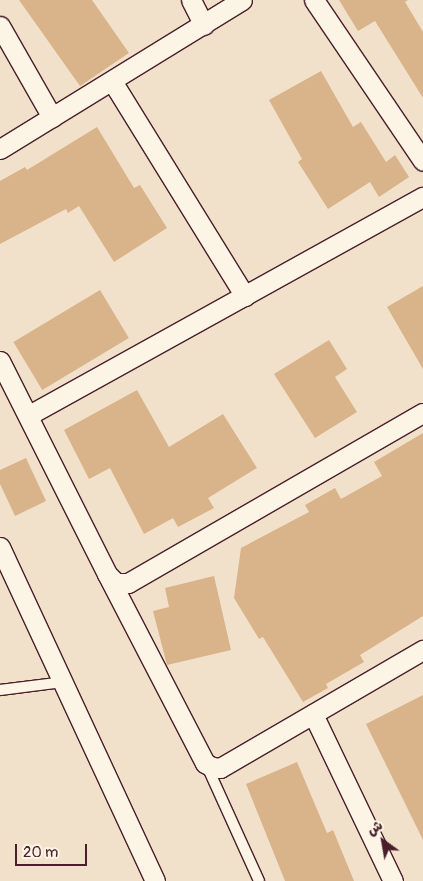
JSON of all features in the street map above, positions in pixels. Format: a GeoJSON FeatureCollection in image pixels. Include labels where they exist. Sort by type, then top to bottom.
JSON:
{"type":"FeatureCollection","features":[{"type":"Feature","properties":{"kind":"street"},"geometry":{"type":"LineString","coordinates":[[190,0],[204,25]]}},
{"type":"Feature","properties":{"kind":"street"},"geometry":{"type":"LineString","coordinates":[[0,149],[242,0]]}},
{"type":"Feature","properties":{"kind":"street"},"geometry":{"type":"LineString","coordinates":[[314,0],[423,161]]}},
{"type":"Feature","properties":{"kind":"street"},"geometry":{"type":"LineString","coordinates":[[0,26],[52,117]]}},
{"type":"Feature","properties":{"kind":"street"},"geometry":{"type":"LineString","coordinates":[[112,81],[245,296]]}},
{"type":"Feature","properties":{"kind":"street"},"geometry":{"type":"LineString","coordinates":[[29,415],[423,198]]}},
{"type":"Feature","properties":{"kind":"street"},"geometry":{"type":"LineString","coordinates":[[0,361],[205,763],[220,768],[423,650]]}},
{"type":"Feature","properties":{"kind":"street"},"geometry":{"type":"LineString","coordinates":[[107,574],[116,582],[128,583],[423,413]]}},
{"type":"Feature","properties":{"kind":"street"},"geometry":{"type":"LineString","coordinates":[[0,547],[154,881]]}},
{"type":"Feature","properties":{"kind":"street"},"geometry":{"type":"LineString","coordinates":[[313,714],[393,881]]}},
{"type":"Feature","properties":{"kind":"lane"},"geometry":{"type":"LineString","coordinates":[[0,690],[63,682]]}},
{"type":"Feature","properties":{"kind":"lane"},"geometry":{"type":"LineString","coordinates":[[205,763],[260,881]]}},
{"type":"Feature","properties":{"kind":"building"},"geometry":{"type":"Polygon","coordinates":[[[19,0],[92,0],[129,53],[80,86],[19,0]]]}},
{"type":"Feature","properties":{"kind":"building"},"geometry":{"type":"Polygon","coordinates":[[[339,0],[408,0],[405,2],[423,32],[423,98],[375,21],[358,31],[339,0]]]}},
{"type":"Feature","properties":{"kind":"building"},"geometry":{"type":"Polygon","coordinates":[[[321,71],[353,127],[361,122],[386,162],[395,155],[409,177],[379,197],[370,182],[328,209],[298,162],[302,159],[269,100],[321,71]]]}},
{"type":"Feature","properties":{"kind":"building"},"geometry":{"type":"Polygon","coordinates":[[[97,127],[134,188],[140,185],[167,228],[114,262],[79,206],[68,213],[66,209],[0,244],[0,181],[25,167],[27,170],[97,127]]]}},
{"type":"Feature","properties":{"kind":"building"},"geometry":{"type":"Polygon","coordinates":[[[423,286],[423,369],[387,307],[423,286]]]}},
{"type":"Feature","properties":{"kind":"building"},"geometry":{"type":"Polygon","coordinates":[[[100,290],[129,338],[42,390],[13,342],[100,290]]]}},
{"type":"Feature","properties":{"kind":"building"},"geometry":{"type":"Polygon","coordinates":[[[329,340],[347,369],[335,377],[357,412],[315,438],[274,374],[329,340]]]}},
{"type":"Feature","properties":{"kind":"building"},"geometry":{"type":"Polygon","coordinates":[[[137,390],[169,447],[223,414],[257,468],[208,498],[214,508],[178,527],[173,518],[144,534],[110,468],[89,479],[64,430],[137,390]]]}},
{"type":"Feature","properties":{"kind":"building"},"geometry":{"type":"Polygon","coordinates":[[[423,433],[423,616],[360,655],[364,662],[326,684],[328,688],[303,702],[263,637],[259,639],[234,598],[241,548],[309,512],[305,505],[335,488],[341,499],[382,476],[374,462],[423,433]]]}},
{"type":"Feature","properties":{"kind":"building"},"geometry":{"type":"Polygon","coordinates":[[[26,458],[46,501],[15,516],[0,484],[0,470],[26,458]]]}},
{"type":"Feature","properties":{"kind":"building"},"geometry":{"type":"Polygon","coordinates":[[[214,576],[231,650],[167,665],[153,611],[169,607],[165,588],[214,576]]]}},
{"type":"Feature","properties":{"kind":"building"},"geometry":{"type":"Polygon","coordinates":[[[423,695],[423,840],[366,724],[423,695]]]}},
{"type":"Feature","properties":{"kind":"building"},"geometry":{"type":"Polygon","coordinates":[[[297,762],[327,833],[333,830],[354,881],[285,881],[246,784],[297,762]]]}}]}
